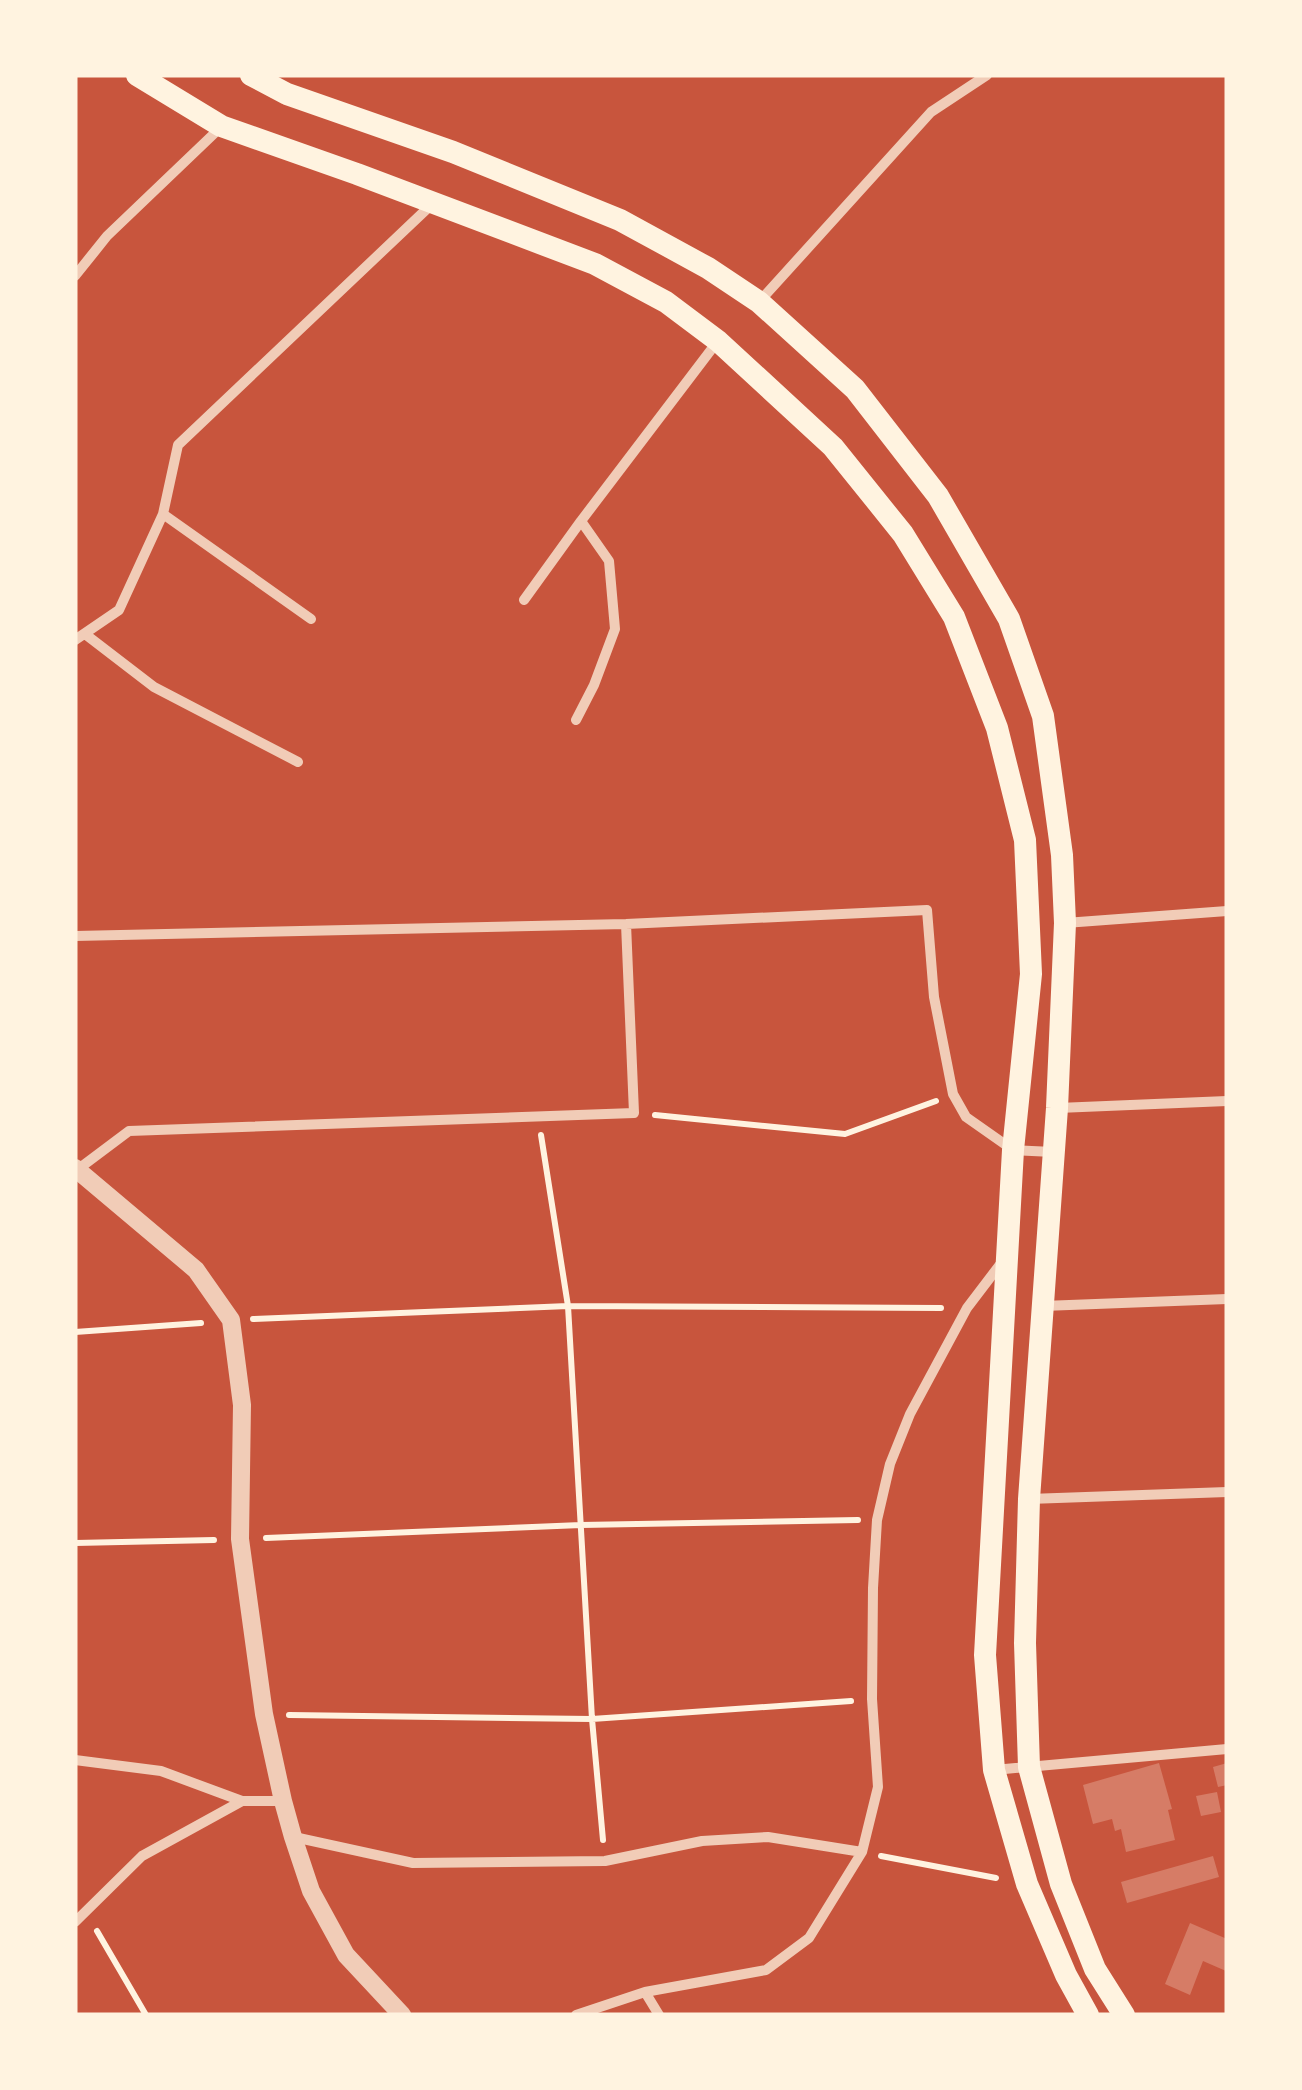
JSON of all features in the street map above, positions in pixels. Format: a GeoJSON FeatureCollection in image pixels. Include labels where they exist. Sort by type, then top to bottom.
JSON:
{"type":"FeatureCollection","features":[{"type":"Feature","properties":{"kind":"main road"},"geometry":{"type":"LineString","coordinates":[[137,75],[221,126],[595,264],[666,302],[718,341],[833,447],[903,534],[954,618],[996,728],[1025,840],[1032,974],[1014,1150],[986,1655],[994,1770],[1027,1884],[1066,1975],[1088,2015]]}},
{"type":"Feature","properties":{"kind":"main road"},"geometry":{"type":"LineString","coordinates":[[251,75],[287,94],[453,152],[620,220],[708,268],[759,302],[856,388],[938,496],[1009,619],[1043,716],[1062,855],[1065,922],[1057,1108],[1029,1498],[1025,1643],[1029,1766],[1060,1884],[1095,1969],[1124,2015]]}},
{"type":"Feature","properties":{"kind":"street"},"geometry":{"type":"LineString","coordinates":[[759,302],[931,112],[987,75]]}},
{"type":"Feature","properties":{"kind":"street"},"geometry":{"type":"LineString","coordinates":[[75,276],[107,236],[221,126]]}},
{"type":"Feature","properties":{"kind":"street"},"geometry":{"type":"LineString","coordinates":[[298,762],[154,687],[80,637],[119,610],[163,514],[178,445],[431,204]]}},
{"type":"Feature","properties":{"kind":"street"},"geometry":{"type":"LineString","coordinates":[[524,600],[718,341]]}},
{"type":"Feature","properties":{"kind":"street"},"geometry":{"type":"LineString","coordinates":[[163,514],[311,619]]}},
{"type":"Feature","properties":{"kind":"street"},"geometry":{"type":"LineString","coordinates":[[576,720],[615,629],[609,561],[581,521]]}},
{"type":"Feature","properties":{"kind":"street"},"geometry":{"type":"LineString","coordinates":[[75,936],[626,924],[927,910],[934,997],[953,1094],[966,1117],[1014,1150],[1053,1152]]}},
{"type":"Feature","properties":{"kind":"street"},"geometry":{"type":"LineString","coordinates":[[1065,922],[1227,911]]}},
{"type":"Feature","properties":{"kind":"street"},"geometry":{"type":"LineString","coordinates":[[402,2015],[346,1956],[311,1890],[284,1801],[264,1714],[240,1539],[242,1406],[232,1320],[196,1270],[76,1169],[129,1130],[634,1112],[626,924]]}},
{"type":"Feature","properties":{"kind":"street"},"geometry":{"type":"LineString","coordinates":[[1057,1108],[1227,1101]]}},
{"type":"Feature","properties":{"kind":"street"},"geometry":{"type":"LineString","coordinates":[[576,2015],[644,1992],[766,1970],[808,1938],[862,1852],[878,1787],[872,1699],[872,1588],[877,1520],[890,1464],[910,1414],[967,1308],[1008,1254]]}},
{"type":"Feature","properties":{"kind":"street"},"geometry":{"type":"LineString","coordinates":[[1041,1306],[1227,1299]]}},
{"type":"Feature","properties":{"kind":"street"},"geometry":{"type":"LineString","coordinates":[[1029,1498],[1227,1492]]}},
{"type":"Feature","properties":{"kind":"street"},"geometry":{"type":"LineString","coordinates":[[994,1770],[1227,1750]]}},
{"type":"Feature","properties":{"kind":"street"},"geometry":{"type":"LineString","coordinates":[[75,1760],[161,1771],[242,1801],[284,1801]]}},
{"type":"Feature","properties":{"kind":"street"},"geometry":{"type":"LineString","coordinates":[[75,1922],[142,1856],[242,1801]]}},
{"type":"Feature","properties":{"kind":"street"},"geometry":{"type":"LineString","coordinates":[[293,1837],[414,1863],[604,1861],[702,1841],[768,1837],[862,1852]]}},
{"type":"Feature","properties":{"kind":"street"},"geometry":{"type":"LineString","coordinates":[[644,1992],[659,2015]]}},
{"type":"Feature","properties":{"kind":"path"},"geometry":{"type":"LineString","coordinates":[[634,1112],[846,1134],[953,1094]]}},
{"type":"Feature","properties":{"kind":"path"},"geometry":{"type":"LineString","coordinates":[[538,1117],[568,1306],[604,1861]]}},
{"type":"Feature","properties":{"kind":"path"},"geometry":{"type":"LineString","coordinates":[[75,1332],[232,1320],[568,1306],[967,1308]]}},
{"type":"Feature","properties":{"kind":"path"},"geometry":{"type":"LineString","coordinates":[[75,1544],[581,1525],[877,1520]]}},
{"type":"Feature","properties":{"kind":"path"},"geometry":{"type":"LineString","coordinates":[[264,1714],[592,1719],[872,1699]]}},
{"type":"Feature","properties":{"kind":"path"},"geometry":{"type":"LineString","coordinates":[[862,1852],[1027,1884]]}},
{"type":"Feature","properties":{"kind":"path"},"geometry":{"type":"LineString","coordinates":[[86,1913],[146,2015]]}},
{"type":"Feature","properties":{"kind":"building"},"geometry":{"type":"Polygon","coordinates":[[[1159,1763],[1172,1809],[1168,1810],[1175,1840],[1126,1852],[1121,1829],[1115,1831],[1112,1819],[1093,1824],[1083,1785],[1159,1763]]]}},
{"type":"Feature","properties":{"kind":"building"},"geometry":{"type":"Polygon","coordinates":[[[1227,1763],[1227,1785],[1218,1787],[1213,1767],[1227,1763]]]}},
{"type":"Feature","properties":{"kind":"building"},"geometry":{"type":"Polygon","coordinates":[[[1217,1792],[1221,1812],[1201,1816],[1196,1796],[1217,1792]]]}},
{"type":"Feature","properties":{"kind":"building"},"geometry":{"type":"Polygon","coordinates":[[[1213,1856],[1219,1877],[1127,1903],[1121,1882],[1213,1856]]]}},
{"type":"Feature","properties":{"kind":"building"},"geometry":{"type":"Polygon","coordinates":[[[1190,1923],[1227,1939],[1227,1967],[1226,1971],[1203,1961],[1190,1995],[1165,1984],[1190,1923]]]}}]}
